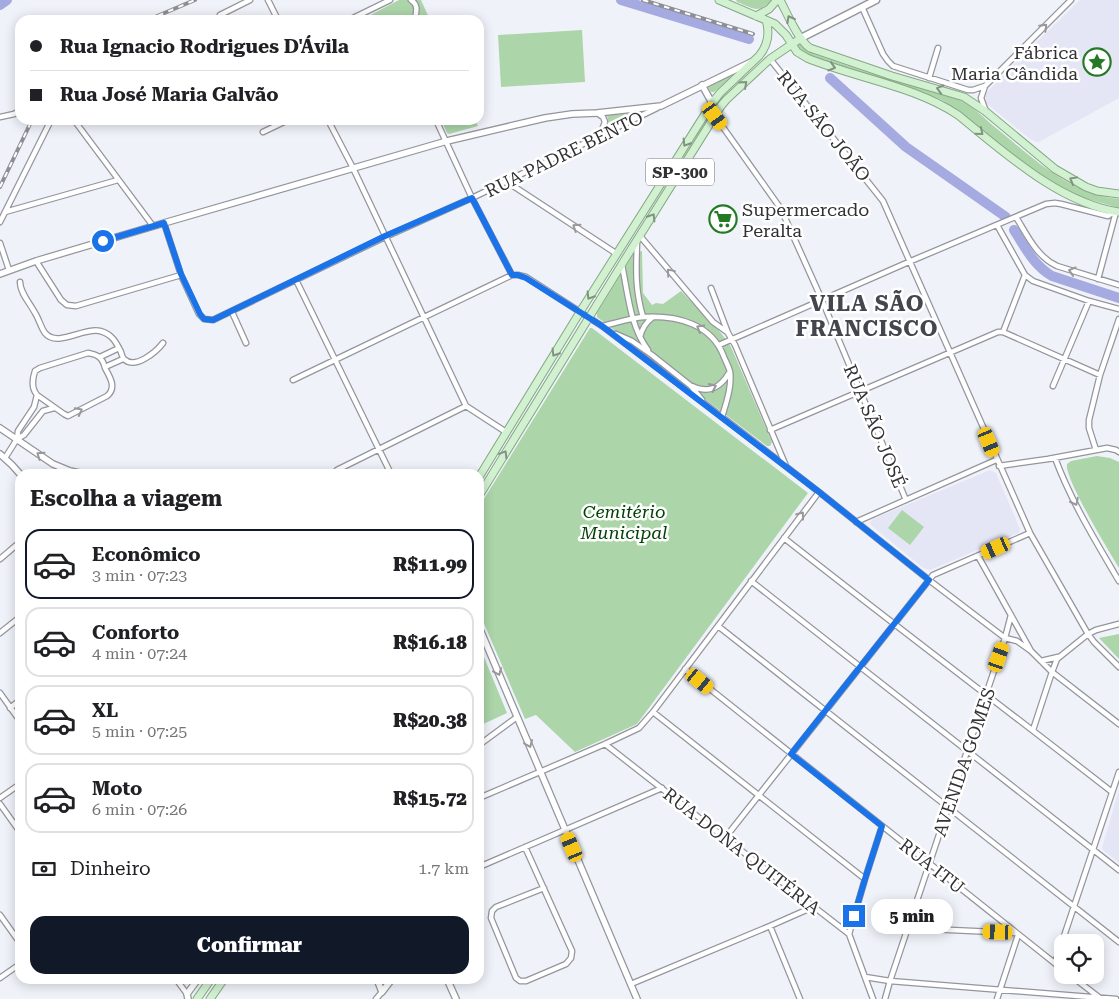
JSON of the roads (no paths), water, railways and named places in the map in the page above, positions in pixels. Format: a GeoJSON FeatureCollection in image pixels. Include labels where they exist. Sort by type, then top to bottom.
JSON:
{"type":"FeatureCollection","features":[{"type":"Feature","properties":{"kind":"main road"},"geometry":{"type":"LineString","coordinates":[[720,0],[732,3],[776,24],[797,52],[814,61],[941,104],[958,115],[1016,162],[1052,186],[1080,201],[1117,212]]}},
{"type":"Feature","properties":{"kind":"main road"},"geometry":{"type":"LineString","coordinates":[[756,16],[769,9],[778,0],[806,45],[892,76],[958,95],[985,111],[1061,173],[1086,187],[1119,194]]}},
{"type":"Feature","properties":{"kind":"main road"},"geometry":{"type":"LineString","coordinates":[[801,38],[876,0]]}},
{"type":"Feature","properties":{"kind":"main road","name":"SP-300"},"geometry":{"type":"LineString","coordinates":[[484,469],[712,103],[764,49],[768,40],[766,20]]}},
{"type":"Feature","properties":{"kind":"main road","name":"SP-300"},"geometry":{"type":"LineString","coordinates":[[484,488],[726,100],[770,59],[801,38]]}},
{"type":"Feature","properties":{"kind":"main road"},"geometry":{"type":"LineString","coordinates":[[622,264],[621,255],[627,245],[630,233]]}},
{"type":"Feature","properties":{"kind":"main road"},"geometry":{"type":"LineString","coordinates":[[197,999],[208,984]]}},
{"type":"Feature","properties":{"kind":"main road"},"geometry":{"type":"LineString","coordinates":[[209,984],[206,993],[210,999],[220,984]]}},
{"type":"Feature","properties":{"kind":"street"},"geometry":{"type":"LineString","coordinates":[[220,15],[250,0]]}},
{"type":"Feature","properties":{"kind":"street"},"geometry":{"type":"LineString","coordinates":[[268,0],[276,15]]}},
{"type":"Feature","properties":{"kind":"street"},"geometry":{"type":"LineString","coordinates":[[358,15],[379,2],[390,0]]}},
{"type":"Feature","properties":{"kind":"street"},"geometry":{"type":"LineString","coordinates":[[411,0],[417,8],[416,15]]}},
{"type":"Feature","properties":{"kind":"street"},"geometry":{"type":"LineString","coordinates":[[862,7],[883,54],[890,64],[897,68],[973,90],[985,86],[1071,0]]}},
{"type":"Feature","properties":{"kind":"street"},"geometry":{"type":"LineString","coordinates":[[929,78],[938,48]]}},
{"type":"Feature","properties":{"kind":"street","name":"RUA SÃO JOÃO"},"geometry":{"type":"LineString","coordinates":[[770,59],[883,201],[996,460],[1030,533],[1088,634],[1119,666]]}},
{"type":"Feature","properties":{"kind":"street","name":"RUA PADRE BENTO"},"geometry":{"type":"LineString","coordinates":[[181,274],[204,319],[217,319],[385,236],[507,182],[755,60]]}},
{"type":"Feature","properties":{"kind":"street"},"geometry":{"type":"LineString","coordinates":[[702,85],[712,103],[715,116]]}},
{"type":"Feature","properties":{"kind":"street"},"geometry":{"type":"LineString","coordinates":[[985,86],[981,98],[985,111]]}},
{"type":"Feature","properties":{"kind":"street"},"geometry":{"type":"LineString","coordinates":[[0,274],[36,261],[153,226],[447,141],[545,118],[661,106]]}},
{"type":"Feature","properties":{"kind":"street"},"geometry":{"type":"LineString","coordinates":[[597,113],[603,117],[605,122],[600,136]]}},
{"type":"Feature","properties":{"kind":"street"},"geometry":{"type":"LineString","coordinates":[[0,117],[15,114]]}},
{"type":"Feature","properties":{"kind":"street","name":"RUA SÃO JOSÉ"},"geometry":{"type":"LineString","coordinates":[[715,116],[778,204],[822,300],[906,500]]}},
{"type":"Feature","properties":{"kind":"street"},"geometry":{"type":"LineString","coordinates":[[0,222],[48,125]]}},
{"type":"Feature","properties":{"kind":"street"},"geometry":{"type":"LineString","coordinates":[[78,125],[153,226]]}},
{"type":"Feature","properties":{"kind":"street"},"geometry":{"type":"LineString","coordinates":[[263,132],[278,125]]}},
{"type":"Feature","properties":{"kind":"street"},"geometry":{"type":"LineString","coordinates":[[331,125],[353,168],[466,406],[506,432]]}},
{"type":"Feature","properties":{"kind":"street"},"geometry":{"type":"LineString","coordinates":[[439,125],[472,198],[512,275]]}},
{"type":"Feature","properties":{"kind":"street"},"geometry":{"type":"LineString","coordinates":[[6,212],[118,180]]}},
{"type":"Feature","properties":{"kind":"street"},"geometry":{"type":"LineString","coordinates":[[507,182],[617,254]]}},
{"type":"Feature","properties":{"kind":"street"},"geometry":{"type":"LineString","coordinates":[[719,345],[1050,203],[1108,216],[1117,212]]}},
{"type":"Feature","properties":{"kind":"street"},"geometry":{"type":"LineString","coordinates":[[1098,279],[1117,212]]}},
{"type":"Feature","properties":{"kind":"street"},"geometry":{"type":"LineString","coordinates":[[1016,217],[1045,260],[1057,266],[1119,285]]}},
{"type":"Feature","properties":{"kind":"street"},"geometry":{"type":"LineString","coordinates":[[36,261],[61,300],[67,305],[76,306],[181,274],[164,223]]}},
{"type":"Feature","properties":{"kind":"street"},"geometry":{"type":"LineString","coordinates":[[996,225],[1025,275],[1033,281],[1089,301],[1119,309]]}},
{"type":"Feature","properties":{"kind":"street"},"geometry":{"type":"LineString","coordinates":[[638,239],[636,280],[637,294],[643,317]]}},
{"type":"Feature","properties":{"kind":"street"},"geometry":{"type":"LineString","coordinates":[[638,239],[713,322],[728,333]]}},
{"type":"Feature","properties":{"kind":"street"},"geometry":{"type":"LineString","coordinates":[[0,243],[9,270]]}},
{"type":"Feature","properties":{"kind":"street"},"geometry":{"type":"LineString","coordinates":[[622,264],[633,319],[640,337],[652,355]]}},
{"type":"Feature","properties":{"kind":"street"},"geometry":{"type":"LineString","coordinates":[[293,380],[512,275],[526,278],[610,332],[787,467],[929,580],[1006,638],[1017,641],[1031,651],[1052,672],[1119,724]]}},
{"type":"Feature","properties":{"kind":"street"},"geometry":{"type":"LineString","coordinates":[[1003,332],[1025,275]]}},
{"type":"Feature","properties":{"kind":"street"},"geometry":{"type":"LineString","coordinates":[[625,279],[636,280]]}},
{"type":"Feature","properties":{"kind":"street"},"geometry":{"type":"LineString","coordinates":[[296,280],[388,469]]}},
{"type":"Feature","properties":{"kind":"street"},"geometry":{"type":"LineString","coordinates":[[20,282],[20,288],[46,334],[50,337],[60,339],[89,330],[107,333],[115,341],[124,359],[128,362],[140,361],[154,354],[163,343]]}},
{"type":"Feature","properties":{"kind":"street"},"geometry":{"type":"LineString","coordinates":[[711,288],[728,333],[787,467]]}},
{"type":"Feature","properties":{"kind":"street"},"geometry":{"type":"LineString","coordinates":[[1053,386],[1089,301]]}},
{"type":"Feature","properties":{"kind":"street"},"geometry":{"type":"LineString","coordinates":[[232,312],[246,343]]}},
{"type":"Feature","properties":{"kind":"street"},"geometry":{"type":"LineString","coordinates":[[602,326],[643,317],[671,318],[688,322],[707,332],[719,345],[730,371],[728,397],[722,417]]}},
{"type":"Feature","properties":{"kind":"street"},"geometry":{"type":"LineString","coordinates":[[640,337],[647,322],[653,317]]}},
{"type":"Feature","properties":{"kind":"street"},"geometry":{"type":"LineString","coordinates":[[1096,450],[1089,428],[1089,420],[1100,375],[1119,319]]}},
{"type":"Feature","properties":{"kind":"street"},"geometry":{"type":"LineString","coordinates":[[610,332],[632,341],[652,355],[691,386],[704,403]]}},
{"type":"Feature","properties":{"kind":"street"},"geometry":{"type":"LineString","coordinates":[[770,430],[998,332],[1003,332],[1100,375]]}},
{"type":"Feature","properties":{"kind":"street"},"geometry":{"type":"LineString","coordinates":[[100,357],[119,348]]}},
{"type":"Feature","properties":{"kind":"street"},"geometry":{"type":"LineString","coordinates":[[88,353],[100,357],[105,367],[112,380],[112,393],[68,416],[54,408],[33,390],[32,385],[35,371],[40,368],[88,353]]}},
{"type":"Feature","properties":{"kind":"street"},"geometry":{"type":"LineString","coordinates":[[105,367],[124,359]]}},
{"type":"Feature","properties":{"kind":"street"},"geometry":{"type":"LineString","coordinates":[[691,386],[702,390],[713,389],[721,384],[730,371]]}},
{"type":"Feature","properties":{"kind":"street"},"geometry":{"type":"LineString","coordinates":[[17,440],[18,432],[34,407],[37,395]]}},
{"type":"Feature","properties":{"kind":"street"},"geometry":{"type":"LineString","coordinates":[[340,469],[466,406]]}},
{"type":"Feature","properties":{"kind":"street"},"geometry":{"type":"LineString","coordinates":[[15,469],[3,456],[43,412],[54,408]]}},
{"type":"Feature","properties":{"kind":"street"},"geometry":{"type":"LineString","coordinates":[[0,428],[63,469]]}},
{"type":"Feature","properties":{"kind":"street"},"geometry":{"type":"LineString","coordinates":[[999,466],[1107,448],[1119,452]]}},
{"type":"Feature","properties":{"kind":"street"},"geometry":{"type":"LineString","coordinates":[[1055,458],[1092,534],[1119,581]]}},
{"type":"Feature","properties":{"kind":"street"},"geometry":{"type":"LineString","coordinates":[[856,522],[996,460]]}},
{"type":"Feature","properties":{"kind":"street"},"geometry":{"type":"LineString","coordinates":[[484,796],[639,728],[819,492]]}},
{"type":"Feature","properties":{"kind":"street"},"geometry":{"type":"LineString","coordinates":[[724,838],[933,575],[1030,533]]}},
{"type":"Feature","properties":{"kind":"street"},"geometry":{"type":"LineString","coordinates":[[784,538],[1112,792]]}},
{"type":"Feature","properties":{"kind":"street"},"geometry":{"type":"LineString","coordinates":[[0,559],[15,546]]}},
{"type":"Feature","properties":{"kind":"street"},"geometry":{"type":"LineString","coordinates":[[978,556],[1031,651]]}},
{"type":"Feature","properties":{"kind":"street"},"geometry":{"type":"LineString","coordinates":[[751,581],[1119,870]]}},
{"type":"Feature","properties":{"kind":"street","name":"AVENIDA GOMES"},"geometry":{"type":"LineString","coordinates":[[1006,638],[1011,615]]}},
{"type":"Feature","properties":{"kind":"street"},"geometry":{"type":"LineString","coordinates":[[0,633],[15,621]]}},
{"type":"Feature","properties":{"kind":"street","name":"AVENIDA GOMES"},"geometry":{"type":"LineString","coordinates":[[885,999],[907,928],[986,695],[1014,621]]}},
{"type":"Feature","properties":{"kind":"street"},"geometry":{"type":"LineString","coordinates":[[1033,730],[1054,664],[1059,657],[1088,634],[1119,624]]}},
{"type":"Feature","properties":{"kind":"street"},"geometry":{"type":"LineString","coordinates":[[718,626],[1119,942]]}},
{"type":"Feature","properties":{"kind":"street"},"geometry":{"type":"LineString","coordinates":[[484,639],[637,999]]}},
{"type":"Feature","properties":{"kind":"street"},"geometry":{"type":"LineString","coordinates":[[1041,661],[1059,657]]}},
{"type":"Feature","properties":{"kind":"street","name":"RUA ITU"},"geometry":{"type":"LineString","coordinates":[[685,669],[1054,962]]}},
{"type":"Feature","properties":{"kind":"street"},"geometry":{"type":"LineString","coordinates":[[0,693],[15,714]]}},
{"type":"Feature","properties":{"kind":"street"},"geometry":{"type":"LineString","coordinates":[[10,708],[15,704]]}},
{"type":"Feature","properties":{"kind":"street"},"geometry":{"type":"LineString","coordinates":[[653,712],[865,879]]}},
{"type":"Feature","properties":{"kind":"street"},"geometry":{"type":"LineString","coordinates":[[484,741],[517,717]]}},
{"type":"Feature","properties":{"kind":"street","name":"RUA DONA QUITÉRIA"},"geometry":{"type":"LineString","coordinates":[[605,744],[849,934]]}},
{"type":"Feature","properties":{"kind":"street"},"geometry":{"type":"LineString","coordinates":[[1065,934],[1119,772]]}},
{"type":"Feature","properties":{"kind":"street"},"geometry":{"type":"LineString","coordinates":[[0,798],[15,788]]}},
{"type":"Feature","properties":{"kind":"street"},"geometry":{"type":"LineString","coordinates":[[484,865],[662,788]]}},
{"type":"Feature","properties":{"kind":"street"},"geometry":{"type":"LineString","coordinates":[[0,804],[15,825]]}},
{"type":"Feature","properties":{"kind":"street"},"geometry":{"type":"LineString","coordinates":[[873,999],[849,934],[882,826]]}},
{"type":"Feature","properties":{"kind":"street"},"geometry":{"type":"LineString","coordinates":[[525,847],[544,888],[572,951],[571,958],[566,964],[526,981],[520,981],[516,978],[491,918],[492,911],[496,907],[544,888]]}},
{"type":"Feature","properties":{"kind":"street"},"geometry":{"type":"LineString","coordinates":[[631,984],[813,907]]}},
{"type":"Feature","properties":{"kind":"street"},"geometry":{"type":"LineString","coordinates":[[0,915],[15,936]]}},
{"type":"Feature","properties":{"kind":"street"},"geometry":{"type":"LineString","coordinates":[[770,926],[800,999]]}},
{"type":"Feature","properties":{"kind":"street"},"geometry":{"type":"LineString","coordinates":[[907,928],[1017,934],[997,999]]}},
{"type":"Feature","properties":{"kind":"street"},"geometry":{"type":"LineString","coordinates":[[0,978],[15,968]]}},
{"type":"Feature","properties":{"kind":"street"},"geometry":{"type":"LineString","coordinates":[[865,977],[890,981],[1116,999]]}},
{"type":"Feature","properties":{"kind":"street"},"geometry":{"type":"LineString","coordinates":[[179,984],[187,997],[195,984]]}},
{"type":"Feature","properties":{"kind":"street"},"geometry":{"type":"LineString","coordinates":[[379,984],[382,992]]}},
{"type":"Feature","properties":{"kind":"street"},"geometry":{"type":"LineString","coordinates":[[376,999],[388,984]]}},
{"type":"Feature","properties":{"kind":"street"},"geometry":{"type":"LineString","coordinates":[[449,984],[456,999]]}},
{"type":"Feature","properties":{"kind":"street"},"geometry":{"type":"LineString","coordinates":[[1082,984],[1100,998]]}},
{"type":"Feature","properties":{"kind":"waterway"},"geometry":{"type":"LineString","coordinates":[[0,5],[7,0]]}},
{"type":"Feature","properties":{"kind":"waterway"},"geometry":{"type":"LineString","coordinates":[[621,0],[749,39]]}},
{"type":"Feature","properties":{"kind":"waterway"},"geometry":{"type":"LineString","coordinates":[[830,78],[906,147],[1006,217]]}},
{"type":"Feature","properties":{"kind":"waterway"},"geometry":{"type":"LineString","coordinates":[[1014,230],[1035,262],[1052,276],[1119,298]]}},
{"type":"Feature","properties":{"kind":"railway"},"geometry":{"type":"LineString","coordinates":[[160,15],[195,0]]}},
{"type":"Feature","properties":{"kind":"railway"},"geometry":{"type":"LineString","coordinates":[[643,0],[753,34]]}},
{"type":"Feature","properties":{"kind":"railway"},"geometry":{"type":"LineString","coordinates":[[0,187],[30,125]]}},
{"type":"Feature","properties":{"kind":"place","name":"Fábrica Maria Cândida"},"geometry":{"type":"Point","coordinates":[1097,62]}},
{"type":"Feature","properties":{"kind":"place","name":"Supermercado Peralta"},"geometry":{"type":"Point","coordinates":[723,219]}},
{"type":"Feature","properties":{"kind":"district","name":"VILA SÃO FRANCISCO"},"geometry":{"type":"Point","coordinates":[867,316]}},
{"type":"Feature","properties":{"kind":"park label","name":"Cemitério Municipal"},"geometry":{"type":"Point","coordinates":[624,521]}}]}
